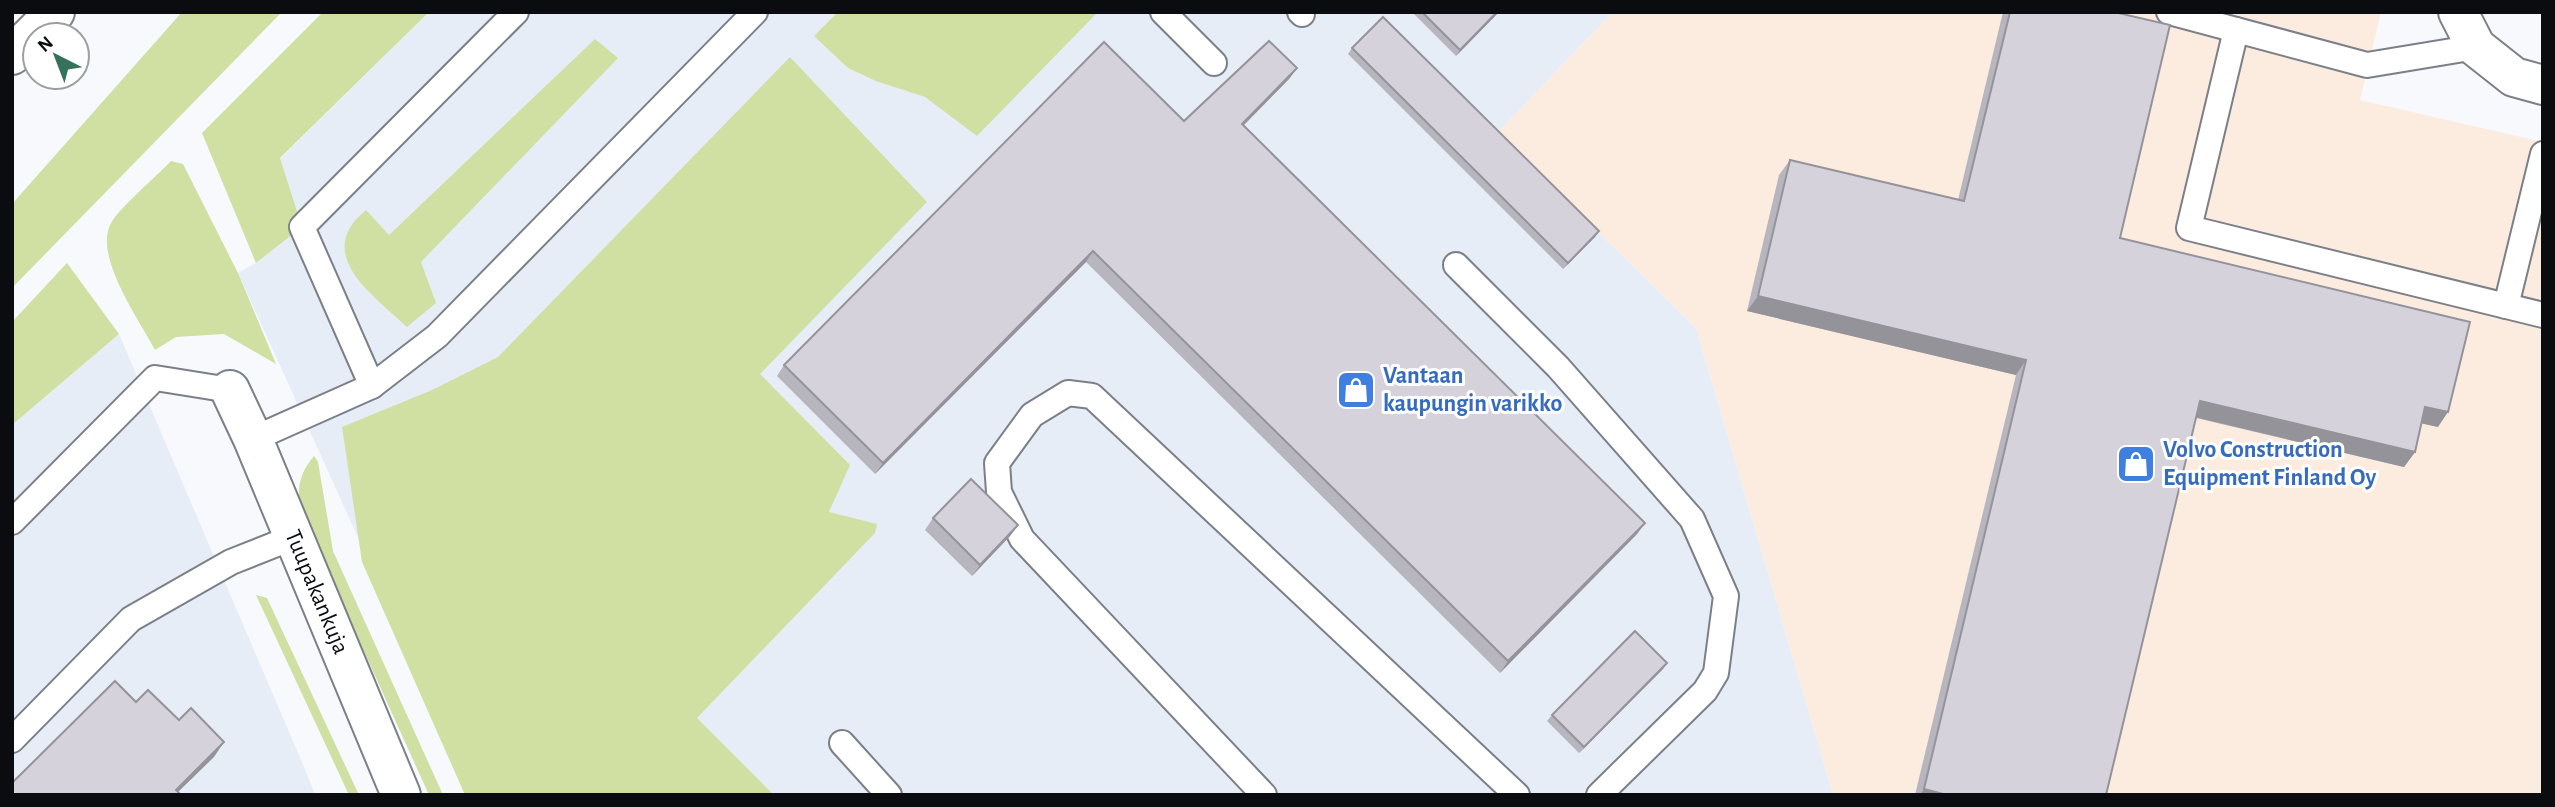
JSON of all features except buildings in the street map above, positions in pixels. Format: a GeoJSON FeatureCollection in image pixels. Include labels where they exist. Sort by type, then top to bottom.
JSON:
{"type":"FeatureCollection","features":[{"type":"Feature","properties":{"kind":"main road"},"geometry":{"type":"LineString","coordinates":[[12,55],[55,12]]}},
{"type":"Feature","properties":{"kind":"main road"},"geometry":{"type":"LineString","coordinates":[[2458,12],[2476,47],[2514,77],[2543,85]]}},
{"type":"Feature","properties":{"kind":"main road","name":"Tuupakankuja"},"geometry":{"type":"LineString","coordinates":[[230,390],[253,439],[401,795]]}},
{"type":"Feature","properties":{"kind":"lane"},"geometry":{"type":"LineString","coordinates":[[372,386],[302,227],[516,12]]}},
{"type":"Feature","properties":{"kind":"lane"},"geometry":{"type":"LineString","coordinates":[[253,439],[372,386],[438,336],[755,12]]}},
{"type":"Feature","properties":{"kind":"lane"},"geometry":{"type":"LineString","coordinates":[[1163,12],[1214,63]]}},
{"type":"Feature","properties":{"kind":"lane"},"geometry":{"type":"LineString","coordinates":[[2169,12],[2367,65],[2476,47]]}},
{"type":"Feature","properties":{"kind":"lane"},"geometry":{"type":"LineString","coordinates":[[2236,30],[2189,228],[2543,315]]}},
{"type":"Feature","properties":{"kind":"lane"},"geometry":{"type":"LineString","coordinates":[[2506,306],[2543,153]]}},
{"type":"Feature","properties":{"kind":"lane"},"geometry":{"type":"LineString","coordinates":[[1456,265],[1558,367],[1692,519],[1726,596],[1716,673],[1705,691],[1599,795]]}},
{"type":"Feature","properties":{"kind":"lane"},"geometry":{"type":"LineString","coordinates":[[12,522],[155,378],[230,390]]}},
{"type":"Feature","properties":{"kind":"lane"},"geometry":{"type":"LineString","coordinates":[[1264,795],[1022,539],[999,492],[997,463],[1032,415],[1068,393],[1092,396],[1517,795]]}},
{"type":"Feature","properties":{"kind":"lane"},"geometry":{"type":"LineString","coordinates":[[12,740],[131,619],[231,562],[294,537]]}},
{"type":"Feature","properties":{"kind":"lane"},"geometry":{"type":"LineString","coordinates":[[842,743],[890,795]]}},
{"type":"Feature","properties":{"kind":"shaded area","name":"Vantaan kaupungin varikko"},"geometry":{"type":"Polygon","coordinates":[[[429,12],[1613,12],[1497,133],[1696,328],[1833,795],[475,795],[238,273],[256,263],[302,227],[280,159],[429,12]]]}},
{"type":"Feature","properties":{"kind":"shaded area"},"geometry":{"type":"Polygon","coordinates":[[[1613,12],[2381,12],[2360,100],[2543,142],[2543,795],[1833,795],[1696,328],[1497,133],[1613,12]]]}},
{"type":"Feature","properties":{"kind":"shaded area"},"geometry":{"type":"Polygon","coordinates":[[[119,334],[315,795],[12,795],[12,425],[119,334]]]}},
{"type":"Feature","properties":{"kind":"green space"},"geometry":{"type":"Polygon","coordinates":[[[182,12],[282,12],[12,288],[12,204],[182,12]]]}},
{"type":"Feature","properties":{"kind":"green space"},"geometry":{"type":"Polygon","coordinates":[[[323,12],[429,12],[280,158],[302,227],[256,263],[202,133],[323,12]]]}},
{"type":"Feature","properties":{"kind":"green space"},"geometry":{"type":"Polygon","coordinates":[[[838,12],[1098,12],[977,136],[925,97],[876,81],[848,68],[814,36],[838,12]]]}},
{"type":"Feature","properties":{"kind":"green space"},"geometry":{"type":"Polygon","coordinates":[[[595,39],[618,58],[421,262],[436,303],[407,327],[365,288],[354,273],[346,258],[345,242],[351,226],[366,210],[389,235],[595,39]]]}},
{"type":"Feature","properties":{"kind":"green space"},"geometry":{"type":"Polygon","coordinates":[[[790,57],[927,202],[760,374],[850,465],[829,512],[877,524],[875,533],[697,718],[774,795],[465,795],[362,562],[342,427],[432,390],[498,357],[790,57]]]}},
{"type":"Feature","properties":{"kind":"green space"},"geometry":{"type":"Polygon","coordinates":[[[171,161],[183,164],[238,273],[276,364],[224,334],[176,337],[155,350],[129,305],[108,252],[107,237],[111,223],[130,200],[171,161]]]}},
{"type":"Feature","properties":{"kind":"green space"},"geometry":{"type":"Polygon","coordinates":[[[67,263],[119,334],[12,425],[12,322],[67,263]]]}},
{"type":"Feature","properties":{"kind":"green space"},"geometry":{"type":"Polygon","coordinates":[[[314,456],[318,462],[333,551],[443,795],[429,795],[300,510],[300,481],[314,456]]]}},
{"type":"Feature","properties":{"kind":"green space"},"geometry":{"type":"Polygon","coordinates":[[[256,595],[267,598],[359,795],[349,795],[256,595]]]}},
{"type":"Feature","properties":{"kind":"place","name":"Vantaan kaupungin varikko"},"geometry":{"type":"Point","coordinates":[1356,390]}},
{"type":"Feature","properties":{"kind":"place","name":"Volvo Construction Equipment Finland Oy"},"geometry":{"type":"Point","coordinates":[2136,464]}}]}
